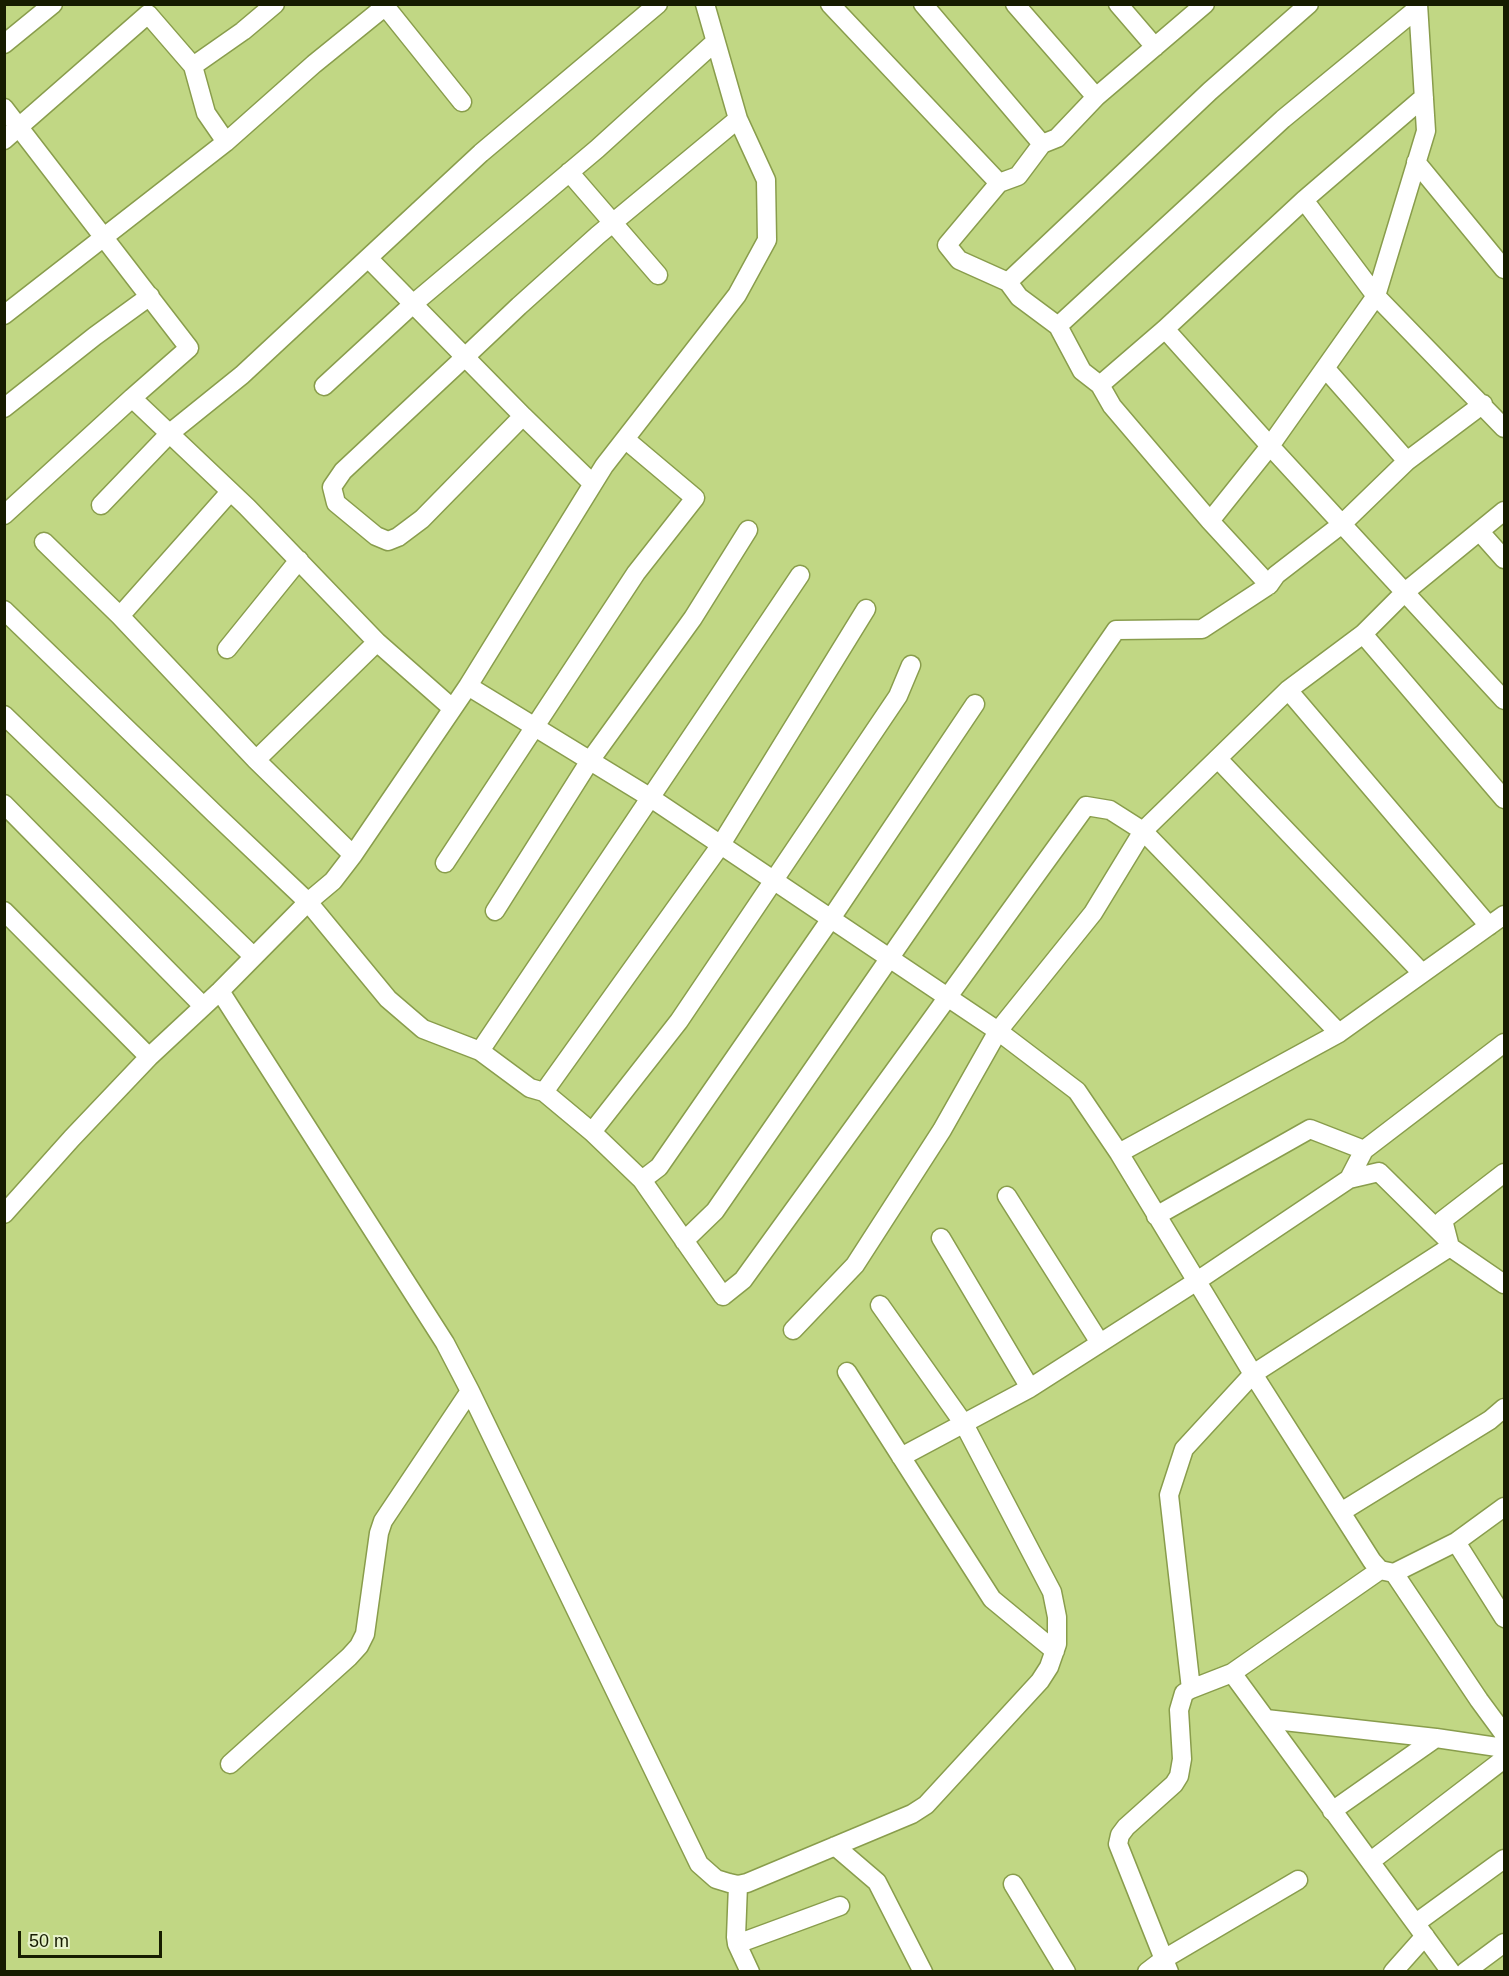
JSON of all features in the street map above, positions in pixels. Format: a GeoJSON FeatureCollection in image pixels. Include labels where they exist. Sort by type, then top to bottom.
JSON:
{"type":"FeatureCollection","features":[{"type":"Feature","properties":{"kind":"street"},"geometry":{"type":"LineString","coordinates":[[4,44],[53,4]]}},
{"type":"Feature","properties":{"kind":"street"},"geometry":{"type":"LineString","coordinates":[[193,66],[243,31],[274,4]]}},
{"type":"Feature","properties":{"kind":"street"},"geometry":{"type":"LineString","coordinates":[[101,505],[170,433],[242,375],[482,153],[658,4]]}},
{"type":"Feature","properties":{"kind":"street"},"geometry":{"type":"LineString","coordinates":[[4,1214],[148,1057],[220,991],[308,902],[333,881],[468,686],[593,484],[625,439],[737,295],[767,240],[766,180],[738,119],[705,4]]}},
{"type":"Feature","properties":{"kind":"street"},"geometry":{"type":"LineString","coordinates":[[830,4],[999,183]]}},
{"type":"Feature","properties":{"kind":"street"},"geometry":{"type":"LineString","coordinates":[[923,4],[1042,144]]}},
{"type":"Feature","properties":{"kind":"street"},"geometry":{"type":"LineString","coordinates":[[1015,4],[1096,97]]}},
{"type":"Feature","properties":{"kind":"street"},"geometry":{"type":"LineString","coordinates":[[1118,4],[1155,47]]}},
{"type":"Feature","properties":{"kind":"street"},"geometry":{"type":"LineString","coordinates":[[1205,4],[1096,97],[1058,138],[1042,144],[1018,176],[999,183],[947,245],[959,260],[1008,282],[1019,297],[1058,326],[1082,371],[1100,385],[1112,406],[1210,521],[1269,585]]}},
{"type":"Feature","properties":{"kind":"street"},"geometry":{"type":"LineString","coordinates":[[1008,282],[1210,91],[1309,4]]}},
{"type":"Feature","properties":{"kind":"street"},"geometry":{"type":"LineString","coordinates":[[4,315],[226,142],[314,64],[386,5],[462,102]]}},
{"type":"Feature","properties":{"kind":"street"},"geometry":{"type":"LineString","coordinates":[[1058,326],[1283,119],[1418,6]]}},
{"type":"Feature","properties":{"kind":"street"},"geometry":{"type":"LineString","coordinates":[[1210,521],[1270,446],[1376,296],[1426,131],[1418,6]]}},
{"type":"Feature","properties":{"kind":"street"},"geometry":{"type":"LineString","coordinates":[[4,140],[147,9],[193,66],[206,113],[226,142]]}},
{"type":"Feature","properties":{"kind":"street"},"geometry":{"type":"LineString","coordinates":[[324,386],[413,304],[597,149],[715,42]]}},
{"type":"Feature","properties":{"kind":"street"},"geometry":{"type":"LineString","coordinates":[[1100,385],[1165,329],[1304,200],[1424,97]]}},
{"type":"Feature","properties":{"kind":"street"},"geometry":{"type":"LineString","coordinates":[[4,108],[189,348],[4,515]]}},
{"type":"Feature","properties":{"kind":"street"},"geometry":{"type":"LineString","coordinates":[[523,416],[422,519],[398,537],[388,541],[376,536],[336,503],[332,487],[343,471],[613,222],[738,119]]}},
{"type":"Feature","properties":{"kind":"street"},"geometry":{"type":"LineString","coordinates":[[1416,162],[1504,269]]}},
{"type":"Feature","properties":{"kind":"street"},"geometry":{"type":"LineString","coordinates":[[569,172],[658,275]]}},
{"type":"Feature","properties":{"kind":"street"},"geometry":{"type":"LineString","coordinates":[[1304,200],[1376,296],[1504,428]]}},
{"type":"Feature","properties":{"kind":"street"},"geometry":{"type":"LineString","coordinates":[[368,258],[593,484]]}},
{"type":"Feature","properties":{"kind":"street"},"geometry":{"type":"LineString","coordinates":[[4,408],[150,296]]}},
{"type":"Feature","properties":{"kind":"street"},"geometry":{"type":"LineString","coordinates":[[1165,329],[1504,700]]}},
{"type":"Feature","properties":{"kind":"street"},"geometry":{"type":"LineString","coordinates":[[1325,368],[1407,461]]}},
{"type":"Feature","properties":{"kind":"street"},"geometry":{"type":"LineString","coordinates":[[132,398],[299,560],[377,642],[452,708]]}},
{"type":"Feature","properties":{"kind":"street"},"geometry":{"type":"LineString","coordinates":[[684,1241],[715,1211],[1116,630],[1202,629],[1269,585],[1276,575],[1342,524],[1407,461],[1483,404]]}},
{"type":"Feature","properties":{"kind":"street"},"geometry":{"type":"LineString","coordinates":[[445,863],[636,573],[695,498],[625,439]]}},
{"type":"Feature","properties":{"kind":"street"},"geometry":{"type":"LineString","coordinates":[[120,616],[230,492]]}},
{"type":"Feature","properties":{"kind":"street"},"geometry":{"type":"LineString","coordinates":[[793,1330],[855,1264],[942,1130],[998,1031],[1093,912],[1143,831],[1288,690],[1363,634],[1405,592],[1504,511]]}},
{"type":"Feature","properties":{"kind":"street"},"geometry":{"type":"LineString","coordinates":[[495,911],[589,762],[693,618],[748,530]]}},
{"type":"Feature","properties":{"kind":"street"},"geometry":{"type":"LineString","coordinates":[[1480,532],[1504,559]]}},
{"type":"Feature","properties":{"kind":"street"},"geometry":{"type":"LineString","coordinates":[[44,542],[120,616],[256,760],[353,855]]}},
{"type":"Feature","properties":{"kind":"street"},"geometry":{"type":"LineString","coordinates":[[227,649],[299,560]]}},
{"type":"Feature","properties":{"kind":"street"},"geometry":{"type":"LineString","coordinates":[[480,1051],[800,575]]}},
{"type":"Feature","properties":{"kind":"street"},"geometry":{"type":"LineString","coordinates":[[544,1092],[720,846],[866,609]]}},
{"type":"Feature","properties":{"kind":"street"},"geometry":{"type":"LineString","coordinates":[[4,610],[308,902],[388,999],[423,1029],[480,1051],[530,1089],[544,1092],[592,1132],[642,1180],[723,1296],[743,1280],[1086,806],[1110,810],[1143,831],[1339,1033]]}},
{"type":"Feature","properties":{"kind":"street"},"geometry":{"type":"LineString","coordinates":[[1363,634],[1504,799]]}},
{"type":"Feature","properties":{"kind":"street"},"geometry":{"type":"LineString","coordinates":[[256,760],[377,642]]}},
{"type":"Feature","properties":{"kind":"street"},"geometry":{"type":"LineString","coordinates":[[592,1132],[679,1021],[898,696],[911,665]]}},
{"type":"Feature","properties":{"kind":"street"},"geometry":{"type":"LineString","coordinates":[[468,686],[651,798],[998,1031],[1077,1091],[1119,1154],[1253,1374],[1372,1561],[1387,1572],[1504,1734]]}},
{"type":"Feature","properties":{"kind":"street"},"geometry":{"type":"LineString","coordinates":[[1288,690],[1489,926]]}},
{"type":"Feature","properties":{"kind":"street"},"geometry":{"type":"LineString","coordinates":[[642,1180],[659,1167],[830,920],[975,704]]}},
{"type":"Feature","properties":{"kind":"street"},"geometry":{"type":"LineString","coordinates":[[4,715],[253,956]]}},
{"type":"Feature","properties":{"kind":"street"},"geometry":{"type":"LineString","coordinates":[[1218,759],[1422,974]]}},
{"type":"Feature","properties":{"kind":"street"},"geometry":{"type":"LineString","coordinates":[[4,804],[203,1006]]}},
{"type":"Feature","properties":{"kind":"street"},"geometry":{"type":"LineString","coordinates":[[4,911],[148,1057]]}},
{"type":"Feature","properties":{"kind":"street"},"geometry":{"type":"LineString","coordinates":[[1119,1154],[1339,1033],[1504,915]]}},
{"type":"Feature","properties":{"kind":"street"},"geometry":{"type":"LineString","coordinates":[[220,991],[445,1343],[699,1864],[716,1879],[738,1885],[912,1814],[926,1805],[1040,1681],[1049,1667],[1057,1644],[1057,1617],[1052,1592],[963,1424],[880,1305]]}},
{"type":"Feature","properties":{"kind":"street"},"geometry":{"type":"LineString","coordinates":[[1349,1179],[1364,1150],[1504,1043]]}},
{"type":"Feature","properties":{"kind":"street"},"geometry":{"type":"LineString","coordinates":[[1156,1216],[1310,1129],[1364,1150]]}},
{"type":"Feature","properties":{"kind":"street"},"geometry":{"type":"LineString","coordinates":[[901,1457],[1030,1388],[1197,1281],[1349,1179],[1379,1172],[1449,1243],[1504,1284]]}},
{"type":"Feature","properties":{"kind":"street"},"geometry":{"type":"LineString","coordinates":[[1449,1243],[1443,1220],[1504,1173]]}},
{"type":"Feature","properties":{"kind":"street"},"geometry":{"type":"LineString","coordinates":[[1006,1196],[1100,1343]]}},
{"type":"Feature","properties":{"kind":"street"},"geometry":{"type":"LineString","coordinates":[[941,1238],[1030,1388]]}},
{"type":"Feature","properties":{"kind":"street"},"geometry":{"type":"LineString","coordinates":[[1191,1689],[1169,1495],[1184,1449],[1253,1374],[1449,1243]]}},
{"type":"Feature","properties":{"kind":"street"},"geometry":{"type":"LineString","coordinates":[[847,1372],[992,1599],[1055,1651]]}},
{"type":"Feature","properties":{"kind":"street"},"geometry":{"type":"LineString","coordinates":[[230,1764],[359,1646],[364,1634],[379,1533],[383,1521],[470,1391]]}},
{"type":"Feature","properties":{"kind":"street"},"geometry":{"type":"LineString","coordinates":[[1341,1512],[1490,1420],[1504,1408]]}},
{"type":"Feature","properties":{"kind":"street"},"geometry":{"type":"LineString","coordinates":[[1167,1965],[1118,1845],[1120,1836],[1126,1827],[1174,1784],[1179,1776],[1182,1759],[1180,1702],[1184,1693],[1232,1673],[1387,1572],[1456,1542],[1504,1507]]}},
{"type":"Feature","properties":{"kind":"street"},"geometry":{"type":"LineString","coordinates":[[1456,1542],[1504,1618]]}},
{"type":"Feature","properties":{"kind":"street"},"geometry":{"type":"LineString","coordinates":[[1232,1673],[1451,1971]]}},
{"type":"Feature","properties":{"kind":"street"},"geometry":{"type":"LineString","coordinates":[[1266,1719],[1504,1748]]}},
{"type":"Feature","properties":{"kind":"street"},"geometry":{"type":"LineString","coordinates":[[1332,1811],[1436,1738]]}},
{"type":"Feature","properties":{"kind":"street"},"geometry":{"type":"LineString","coordinates":[[1371,1861],[1504,1759]]}},
{"type":"Feature","properties":{"kind":"street"},"geometry":{"type":"LineString","coordinates":[[836,1846],[877,1882],[923,1971]]}},
{"type":"Feature","properties":{"kind":"street"},"geometry":{"type":"LineString","coordinates":[[1393,1971],[1421,1930],[1504,1859]]}},
{"type":"Feature","properties":{"kind":"street"},"geometry":{"type":"LineString","coordinates":[[1147,1971],[1167,1965],[1298,1880]]}},
{"type":"Feature","properties":{"kind":"street"},"geometry":{"type":"LineString","coordinates":[[1013,1884],[1066,1971]]}},
{"type":"Feature","properties":{"kind":"street"},"geometry":{"type":"LineString","coordinates":[[738,1885],[737,1944],[750,1971]]}},
{"type":"Feature","properties":{"kind":"street"},"geometry":{"type":"LineString","coordinates":[[737,1944],[840,1906]]}},
{"type":"Feature","properties":{"kind":"street"},"geometry":{"type":"LineString","coordinates":[[1465,1971],[1504,1943]]}}]}
